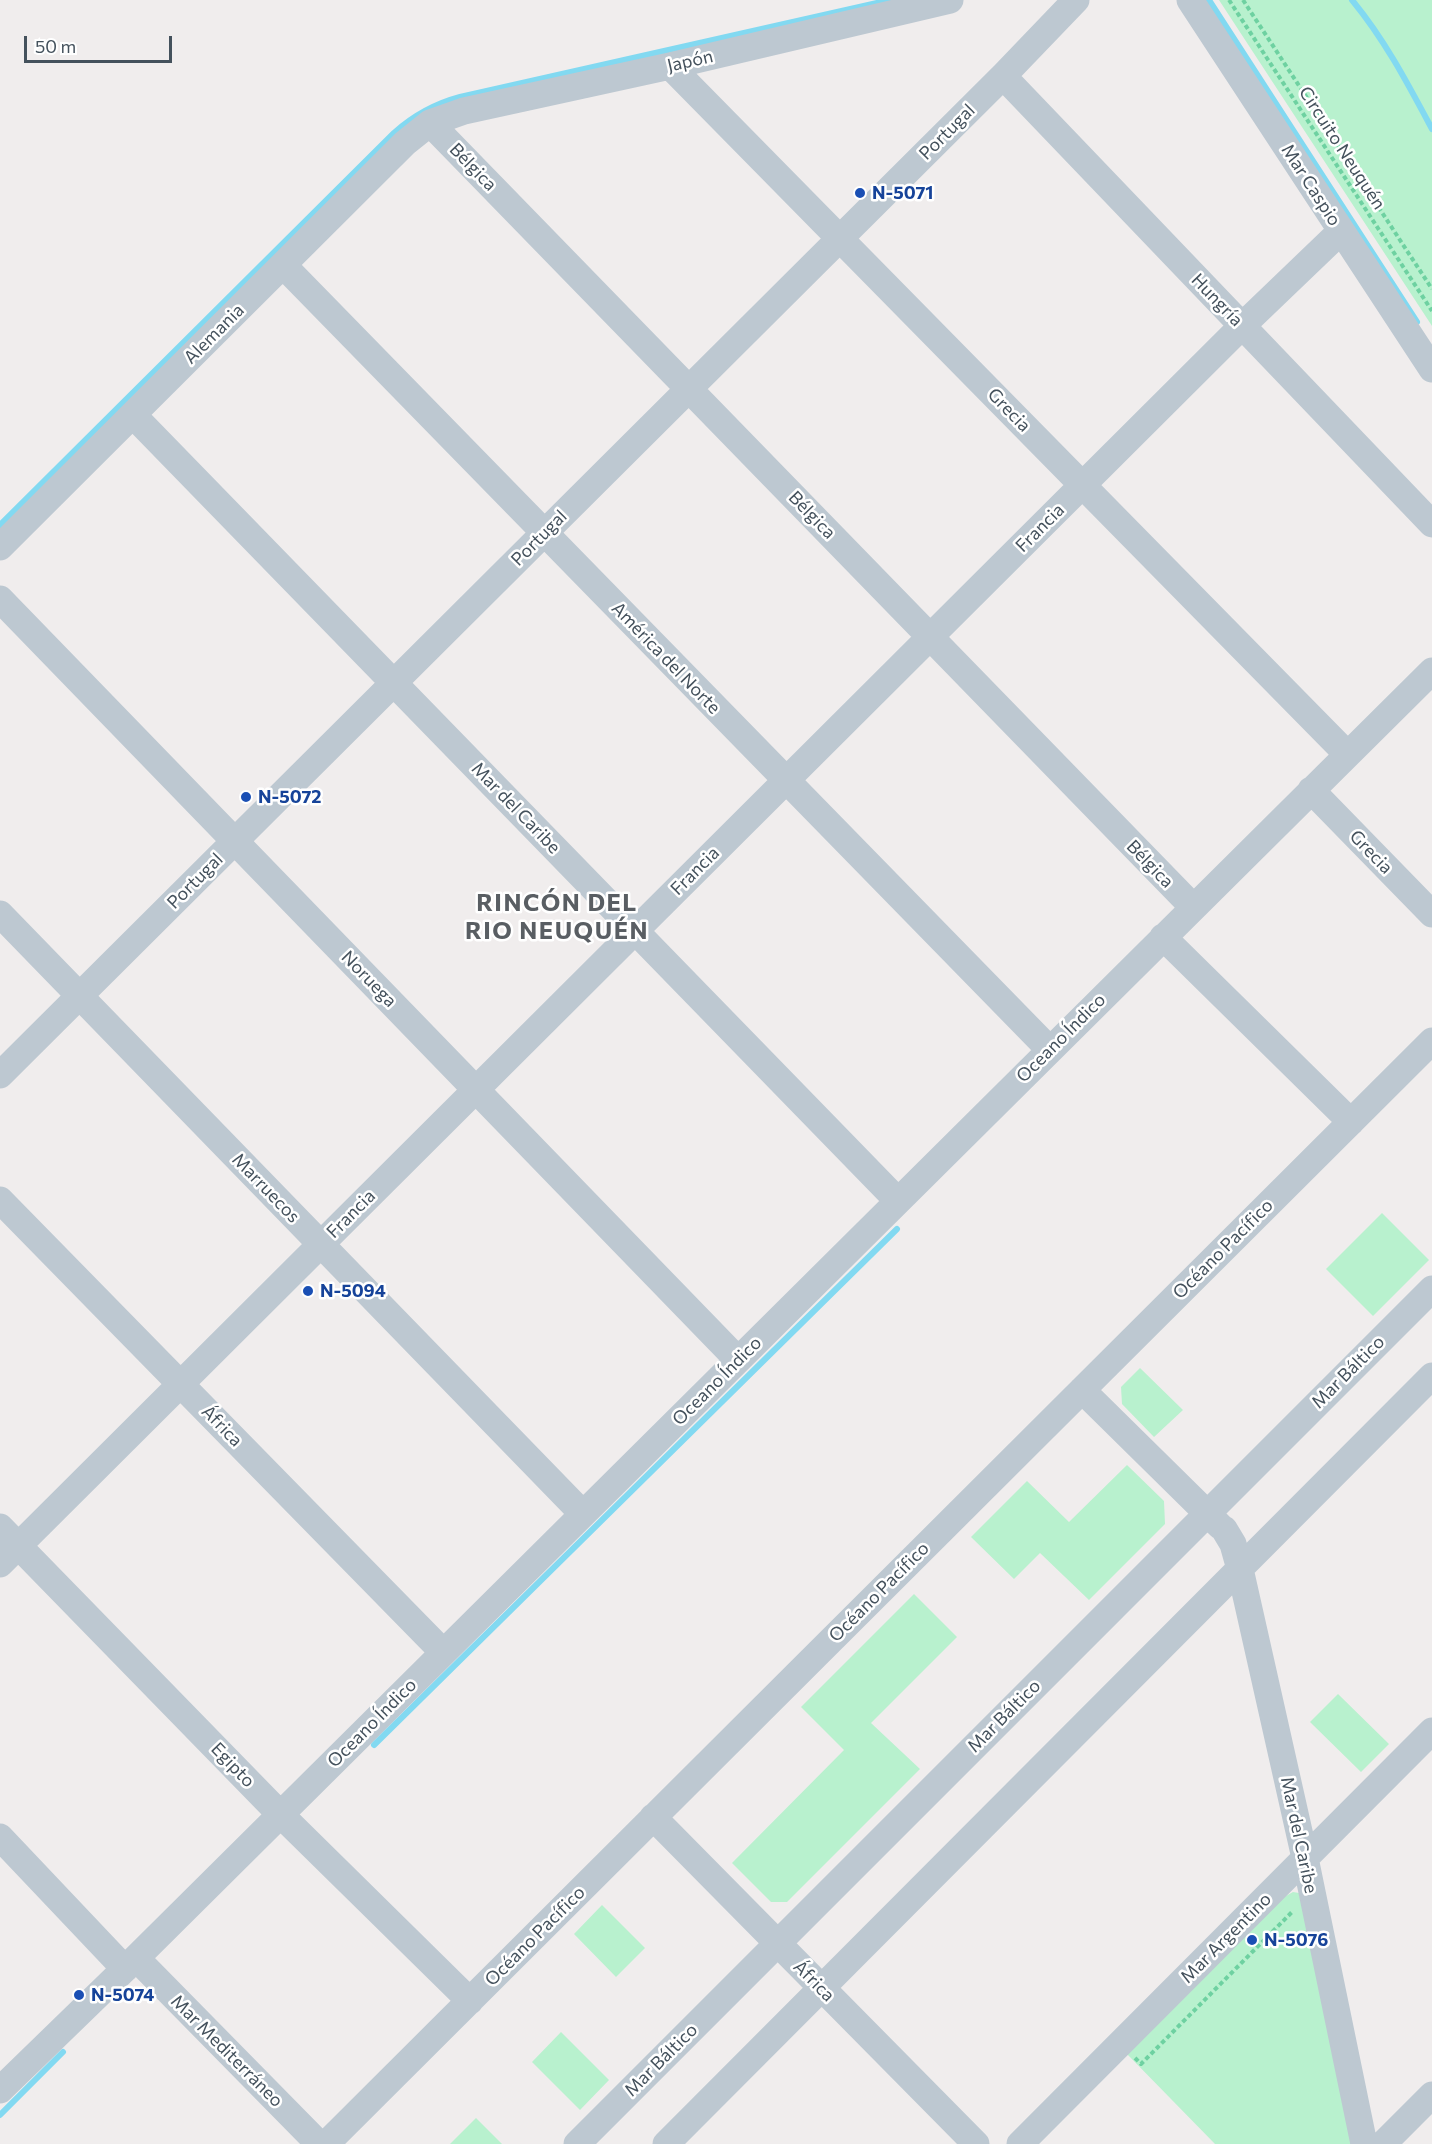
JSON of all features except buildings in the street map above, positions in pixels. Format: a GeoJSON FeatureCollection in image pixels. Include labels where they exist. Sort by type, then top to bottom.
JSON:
{"type":"FeatureCollection","features":[{"type":"Feature","properties":{"kind":"street","name":"Japón"},"geometry":{"type":"LineString","coordinates":[[430,123],[464,111],[670,66],[950,0]]}},
{"type":"Feature","properties":{"kind":"street","name":"Portugal"},"geometry":{"type":"LineString","coordinates":[[0,1075],[841,238],[1076,0]]}},
{"type":"Feature","properties":{"kind":"street","name":"Mar Caspio"},"geometry":{"type":"LineString","coordinates":[[1190,0],[1432,369]]}},
{"type":"Feature","properties":{"kind":"street","name":"Grecia"},"geometry":{"type":"LineString","coordinates":[[670,66],[1347,754]]}},
{"type":"Feature","properties":{"kind":"street","name":"Hungría"},"geometry":{"type":"LineString","coordinates":[[1003,76],[1432,524]]}},
{"type":"Feature","properties":{"kind":"street","name":"Alemania"},"geometry":{"type":"LineString","coordinates":[[0,547],[405,143],[430,123]]}},
{"type":"Feature","properties":{"kind":"street","name":"Bélgica"},"geometry":{"type":"LineString","coordinates":[[430,123],[1193,907]]}},
{"type":"Feature","properties":{"kind":"street","name":"Francia"},"geometry":{"type":"LineString","coordinates":[[6,1545],[180,1384],[1242,326],[1341,231]]}},
{"type":"Feature","properties":{"kind":"street","name":"América del Norte"},"geometry":{"type":"LineString","coordinates":[[283,265],[1050,1050]]}},
{"type":"Feature","properties":{"kind":"street","name":"Mar del Caribe"},"geometry":{"type":"LineString","coordinates":[[133,415],[898,1201]]}},
{"type":"Feature","properties":{"kind":"street","name":"Noruega"},"geometry":{"type":"LineString","coordinates":[[0,599],[738,1360]]}},
{"type":"Feature","properties":{"kind":"street","name":"Oceano Índico"},"geometry":{"type":"LineString","coordinates":[[0,2090],[1432,671]]}},
{"type":"Feature","properties":{"kind":"street","name":"Grecia"},"geometry":{"type":"LineString","coordinates":[[1311,790],[1432,914]]}},
{"type":"Feature","properties":{"kind":"street","name":"Marruecos"},"geometry":{"type":"LineString","coordinates":[[0,914],[583,1514]]}},
{"type":"Feature","properties":{"kind":"street"},"geometry":{"type":"LineString","coordinates":[[1163,937],[1351,1122]]}},
{"type":"Feature","properties":{"kind":"street","name":"Océano Pacífico"},"geometry":{"type":"LineString","coordinates":[[326,2144],[1432,1041]]}},
{"type":"Feature","properties":{"kind":"street","name":"África"},"geometry":{"type":"LineString","coordinates":[[0,1200],[444,1652]]}},
{"type":"Feature","properties":{"kind":"street","name":"Mar Báltico"},"geometry":{"type":"LineString","coordinates":[[577,2144],[777,1944],[1216,1521],[1432,1288]]}},
{"type":"Feature","properties":{"kind":"street"},"geometry":{"type":"LineString","coordinates":[[666,2144],[1266,1542],[1430,1382]]}},
{"type":"Feature","properties":{"kind":"street","name":"Mar del Caribe"},"geometry":{"type":"LineString","coordinates":[[1082,1390],[1216,1521],[1233,1544],[1305,1858],[1364,2144]]}},
{"type":"Feature","properties":{"kind":"street","name":"Mar del Caribe"},"geometry":{"type":"LineString","coordinates":[[1216,1521],[1243,1539],[1266,1542]]}},
{"type":"Feature","properties":{"kind":"street","name":"Egipto"},"geometry":{"type":"LineString","coordinates":[[6,1545],[470,2001]]}},
{"type":"Feature","properties":{"kind":"street","name":"Mar Argentino"},"geometry":{"type":"LineString","coordinates":[[1020,2144],[1432,1731]]}},
{"type":"Feature","properties":{"kind":"street","name":"África"},"geometry":{"type":"LineString","coordinates":[[653,1818],[976,2144]]}},
{"type":"Feature","properties":{"kind":"street","name":"Mar Mediterráneo"},"geometry":{"type":"LineString","coordinates":[[0,1837],[319,2144]]}},
{"type":"Feature","properties":{"kind":"street"},"geometry":{"type":"LineString","coordinates":[[1383,2144],[1432,2096]]}},
{"type":"Feature","properties":{"kind":"path","name":"Circuito Neuquén"},"geometry":{"type":"LineString","coordinates":[[1229,0],[1432,311]]}},
{"type":"Feature","properties":{"kind":"path"},"geometry":{"type":"LineString","coordinates":[[1243,0],[1432,290]]}},
{"type":"Feature","properties":{"kind":"path"},"geometry":{"type":"LineString","coordinates":[[1131,2058],[1133,2055],[1141,2064],[1293,1911],[1302,1912]]}},
{"type":"Feature","properties":{"kind":"green space"},"geometry":{"type":"Polygon","coordinates":[[[1219,0],[1432,0],[1432,326],[1219,0]]]}},
{"type":"Feature","properties":{"kind":"green space"},"geometry":{"type":"Polygon","coordinates":[[[1382,1213],[1429,1260],[1373,1316],[1326,1269],[1382,1213]]]}},
{"type":"Feature","properties":{"kind":"green space"},"geometry":{"type":"Polygon","coordinates":[[[1140,1368],[1183,1410],[1154,1437],[1122,1404],[1121,1387],[1140,1368]]]}},
{"type":"Feature","properties":{"kind":"green space"},"geometry":{"type":"Polygon","coordinates":[[[1127,1465],[1164,1501],[1165,1524],[1089,1600],[1040,1553],[1014,1579],[971,1537],[1027,1481],[1069,1522],[1127,1465]]]}},
{"type":"Feature","properties":{"kind":"green space"},"geometry":{"type":"Polygon","coordinates":[[[914,1594],[957,1637],[871,1723],[920,1769],[787,1902],[771,1902],[732,1863],[844,1750],[801,1707],[914,1594]]]}},
{"type":"Feature","properties":{"kind":"green space"},"geometry":{"type":"Polygon","coordinates":[[[1338,1694],[1389,1744],[1361,1772],[1310,1722],[1338,1694]]]}},
{"type":"Feature","properties":{"kind":"green space"},"geometry":{"type":"Polygon","coordinates":[[[1293,1892],[1299,1893],[1356,2144],[1215,2144],[1127,2054],[1284,1897],[1293,1892]]]}},
{"type":"Feature","properties":{"kind":"green space"},"geometry":{"type":"Polygon","coordinates":[[[602,1905],[645,1948],[616,1977],[574,1934],[602,1905]]]}},
{"type":"Feature","properties":{"kind":"green space"},"geometry":{"type":"Polygon","coordinates":[[[561,2032],[609,2080],[580,2110],[532,2062],[561,2032]]]}},
{"type":"Feature","properties":{"kind":"green space"},"geometry":{"type":"Polygon","coordinates":[[[476,2118],[502,2144],[450,2144],[476,2118]]]}},
{"type":"Feature","properties":{"kind":"waterway"},"geometry":{"type":"LineString","coordinates":[[0,525],[394,133],[417,116],[460,97],[890,0]]}},
{"type":"Feature","properties":{"kind":"waterway"},"geometry":{"type":"LineString","coordinates":[[1209,0],[1417,322]]}},
{"type":"Feature","properties":{"kind":"waterway"},"geometry":{"type":"LineString","coordinates":[[1352,0],[1405,79],[1432,129]]}},
{"type":"Feature","properties":{"kind":"waterway"},"geometry":{"type":"LineString","coordinates":[[374,1745],[897,1229]]}},
{"type":"Feature","properties":{"kind":"waterway"},"geometry":{"type":"LineString","coordinates":[[0,2115],[63,2052]]}},
{"type":"Feature","properties":{"kind":"place","name":"N-5071"},"geometry":{"type":"Point","coordinates":[860,193]}},
{"type":"Feature","properties":{"kind":"place","name":"N-5072"},"geometry":{"type":"Point","coordinates":[246,797]}},
{"type":"Feature","properties":{"kind":"place","name":"N-5094"},"geometry":{"type":"Point","coordinates":[308,1291]}},
{"type":"Feature","properties":{"kind":"place","name":"N-5076"},"geometry":{"type":"Point","coordinates":[1252,1940]}},
{"type":"Feature","properties":{"kind":"place","name":"N-5074"},"geometry":{"type":"Point","coordinates":[79,1995]}},
{"type":"Feature","properties":{"kind":"district","name":"RINCÓN DEL RIO NEUQUÉN"},"geometry":{"type":"Point","coordinates":[557,917]}}]}
